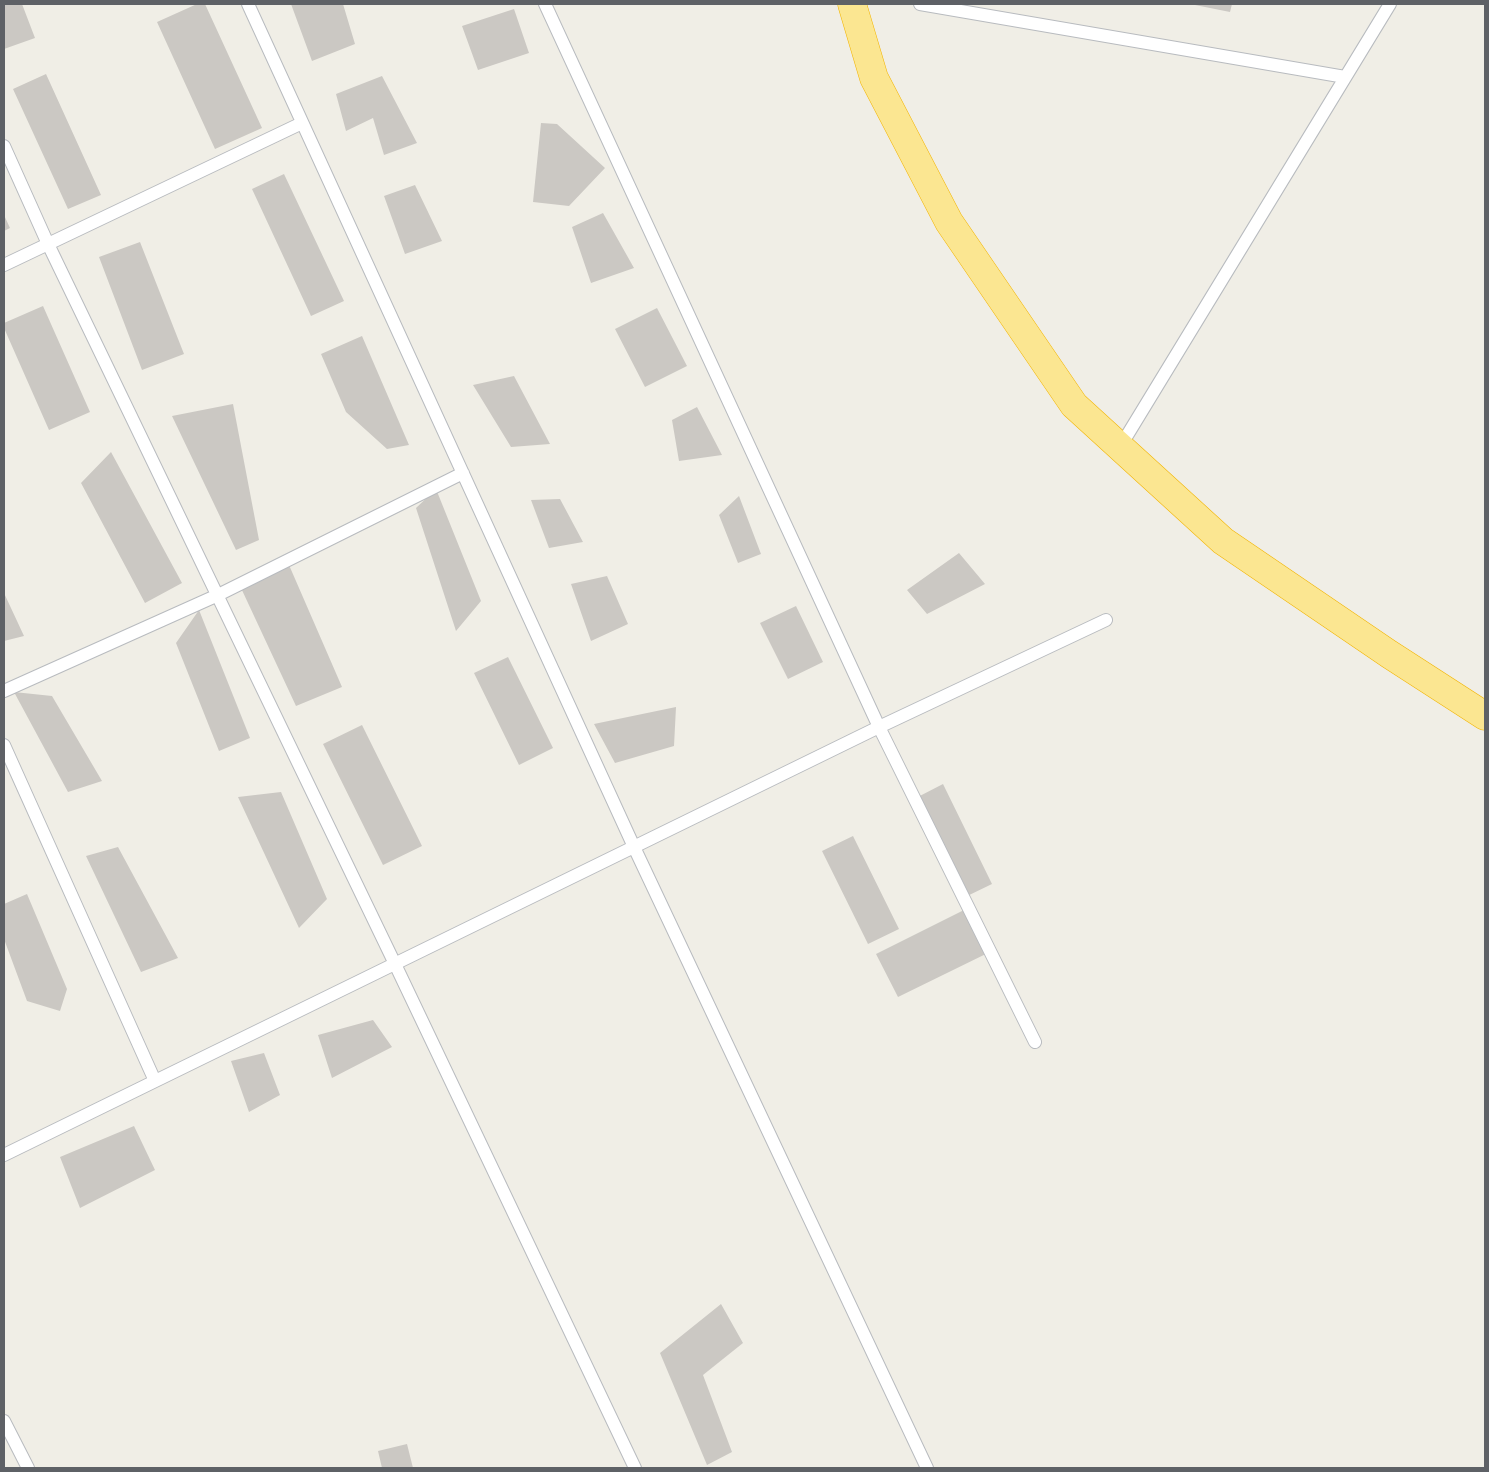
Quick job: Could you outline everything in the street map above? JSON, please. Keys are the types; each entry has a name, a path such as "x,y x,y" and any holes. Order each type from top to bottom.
{"highway":[{"path":"852,4 874,78 949,222 1074,405 1223,541 1389,654 1485,716"}],"lane":[{"path":"248,4 634,847 927,1468"},
{"path":"545,4 879,727 1035,1042"},
{"path":"920,4 1345,77"},
{"path":"1120,447 1390,4"},
{"path":"4,265 302,123"},
{"path":"4,146 48,244 395,964 635,1468"},
{"path":"4,691 218,595 463,473"},
{"path":"4,1155 879,727 1106,620"},
{"path":"4,745 155,1081"},
{"path":"4,1421 28,1468"}],"building":[{"path":"4,4 22,4 35,38 4,49"},
{"path":"197,4 205,4 262,128 215,149 157,22"},
{"path":"291,4 343,4 355,44 312,61"},
{"path":"1190,4 1232,4 1230,12"},
{"path":"514,9 529,53 478,70 462,26"},
{"path":"46,74 101,195 68,209 13,89"},
{"path":"382,76 417,143 384,155 373,118 346,131 336,94"},
{"path":"541,123 557,124 605,168 569,206 533,202"},
{"path":"284,174 344,301 311,316 252,189"},
{"path":"415,185 442,241 405,254 384,196"},
{"path":"603,213 634,268 591,283 572,227"},
{"path":"4,215 10,228 4,231"},
{"path":"140,242 184,354 142,370 99,257"},
{"path":"43,306 90,412 49,430 4,328 4,323"},
{"path":"657,308 687,366 645,387 615,329"},
{"path":"362,336 409,445 387,449 346,412 321,354"},
{"path":"514,376 550,444 511,447 473,385"},
{"path":"233,404 259,540 236,550 172,416"},
{"path":"697,407 722,455 679,461 672,420"},
{"path":"111,452 182,583 145,603 81,483"},
{"path":"436,489 481,601 456,631 416,508"},
{"path":"739,496 761,554 738,563 719,515"},
{"path":"560,499 583,542 549,548 531,500"},
{"path":"959,553 985,584 927,614 907,590"},
{"path":"289,565 342,687 296,706 241,588"},
{"path":"607,576 628,624 591,641 571,584"},
{"path":"4,593 24,636 4,641"},
{"path":"796,606 823,662 788,679 760,623"},
{"path":"199,610 250,738 219,751 176,643"},
{"path":"508,657 553,748 519,765 474,673"},
{"path":"14,692 52,696 102,781 68,792"},
{"path":"676,707 674,746 615,763 594,724"},
{"path":"362,725 422,846 383,865 323,744"},
{"path":"943,784 992,884 961,899 912,800"},
{"path":"281,792 327,899 299,928 238,797"},
{"path":"853,836 899,929 868,944 822,851"},
{"path":"118,847 178,958 141,972 86,856"},
{"path":"27,894 67,989 60,1011 27,1001 4,939 4,904"},
{"path":"974,905 996,949 898,997 876,954"},
{"path":"373,1020 392,1047 332,1078 318,1035"},
{"path":"264,1053 280,1095 249,1112 231,1061"},
{"path":"134,1126 155,1170 80,1208 60,1157"},
{"path":"721,1304 743,1343 703,1375 732,1452 707,1465 660,1353"},
{"path":"407,1444 413,1468 382,1468 378,1451"}]}
